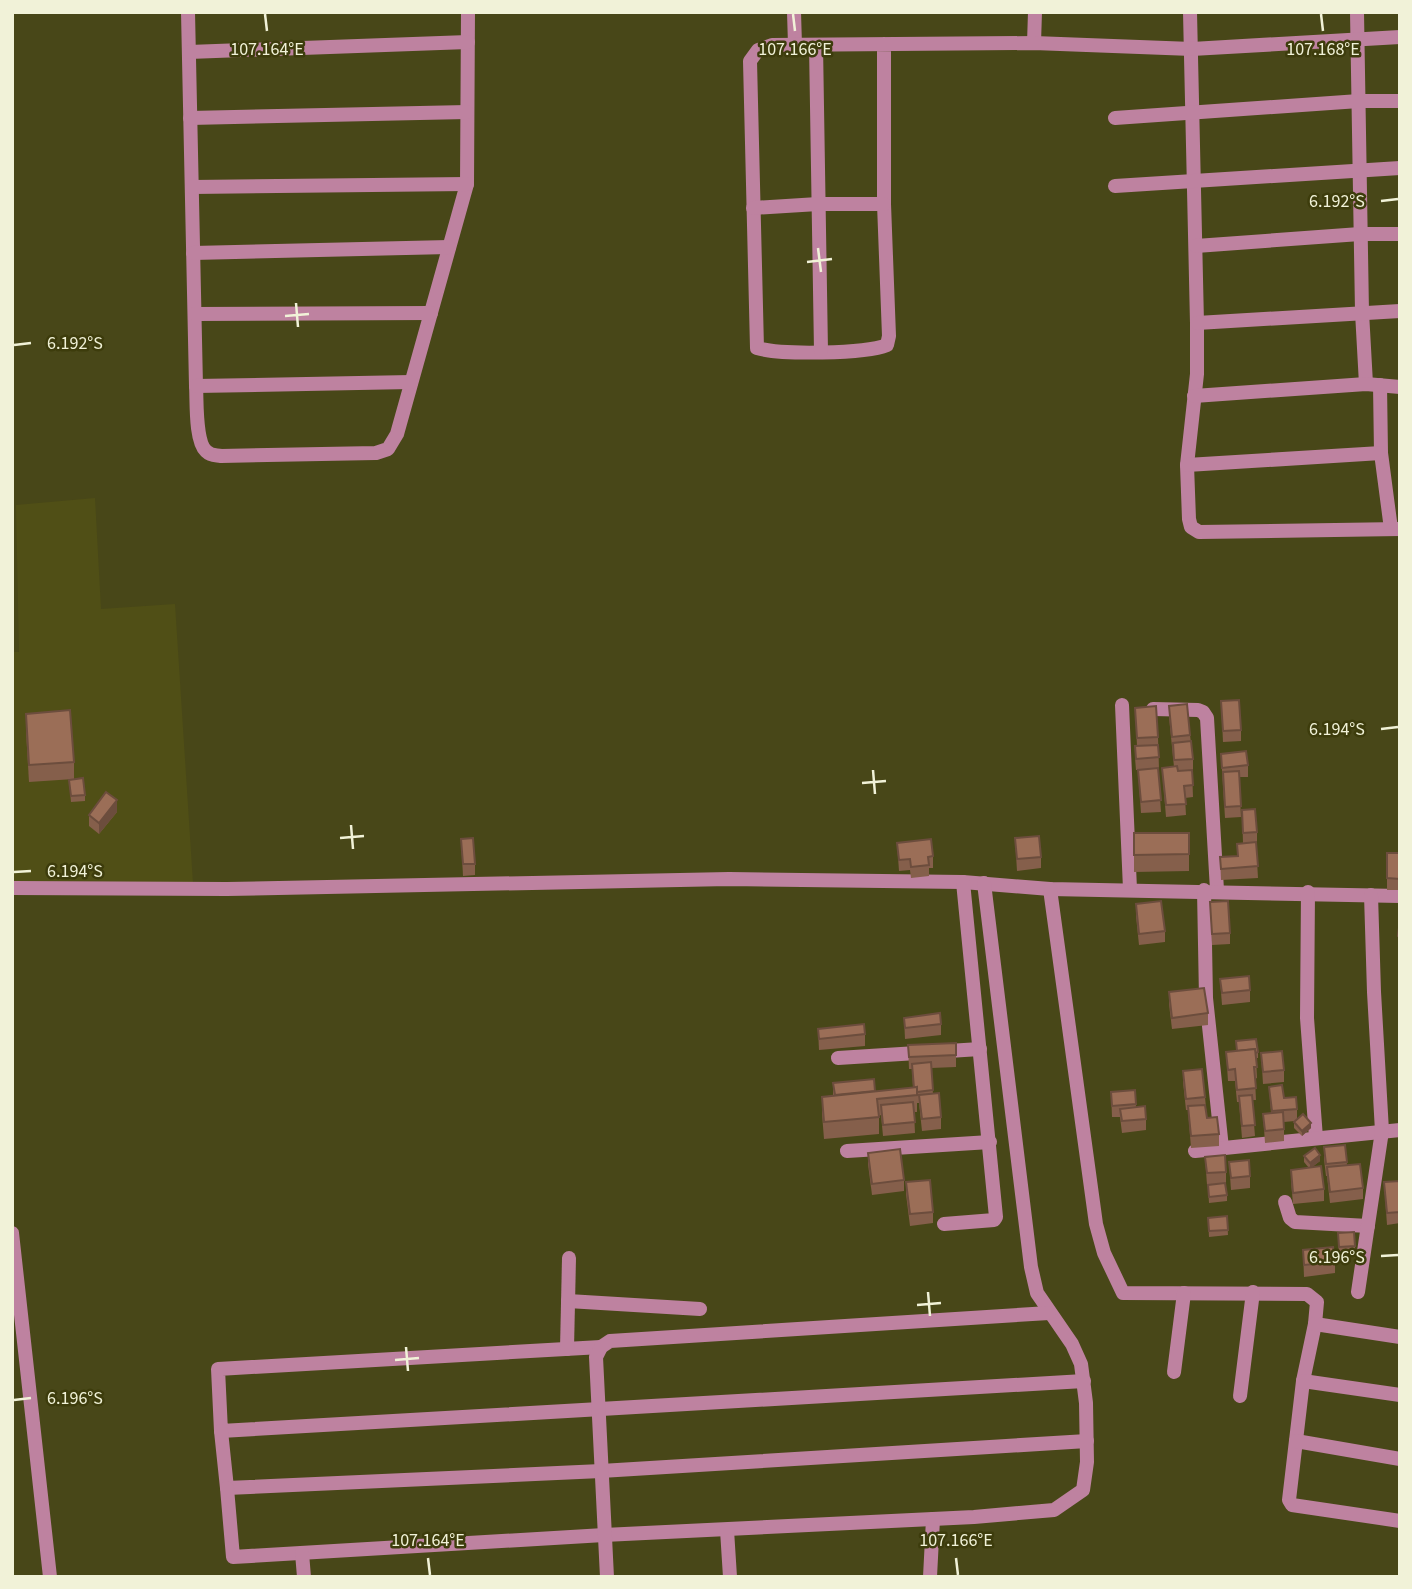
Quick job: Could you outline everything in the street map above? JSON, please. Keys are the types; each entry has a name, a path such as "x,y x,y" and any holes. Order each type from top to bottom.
{"street":[{"path":"188,12 196,386 203,449 210,455 221,456 376,453 388,449 397,434 467,184 468,12"},
{"path":"794,12 795,45"},
{"path":"1034,43 1035,12"},
{"path":"1190,12 1197,374 1187,465 1189,519 1191,527 1199,532 1395,529 1381,453 1362,312 1357,12"},
{"path":"884,44 887,345 878,349 821,351 768,351 757,348 750,61 758,50 772,45 817,45 884,44 1034,43 1192,49 1358,37 1400,37"},
{"path":"189,52 467,42"},
{"path":"817,45 821,351"},
{"path":"1115,118 1359,101 1400,101"},
{"path":"190,118 467,112"},
{"path":"1115,187 1400,168"},
{"path":"192,187 467,184"},
{"path":"753,208 884,204"},
{"path":"1196,246 1360,234 1400,234"},
{"path":"193,253 449,247"},
{"path":"1197,323 1400,311"},
{"path":"195,314 430,313"},
{"path":"196,386 411,382"},
{"path":"1194,396 1373,384 1400,387"},
{"path":"1187,465 1381,453"},
{"path":"1122,705 1130,889"},
{"path":"1153,709 1198,710 1207,718 1211,890 1206,998 1222,1148"},
{"path":"12,888 226,889 729,879 963,882 1050,889 1211,890 1400,896"},
{"path":"944,1224 994,1220 996,1217 963,882"},
{"path":"601,1347 218,1369 233,1557 1054,1510 1083,1490 1087,1462 1084,1381 1081,1364 1072,1345 1037,1293 1031,1267 984,883"},
{"path":"1050,889 1096,1224 1104,1252 1123,1293 1307,1294 1317,1302 1288,1494 1292,1505 1400,1521"},
{"path":"1308,892 1307,1018 1315,1138"},
{"path":"1358,1292 1382,1131 1371,895"},
{"path":"838,1058 980,1049"},
{"path":"1195,1151 1400,1130"},
{"path":"848,1151 990,1142"},
{"path":"1285,1202 1290,1218 1295,1222 1368,1226"},
{"path":"12,1233 50,1577"},
{"path":"566,1349 569,1258"},
{"path":"1174,1371 1184,1293"},
{"path":"1240,1396 1253,1293"},
{"path":"568,1301 700,1309"},
{"path":"607,1577 596,1357 601,1347 610,1341 1049,1313"},
{"path":"1315,1325 1400,1336"},
{"path":"221,1431 1084,1381"},
{"path":"1303,1381 1400,1395"},
{"path":"227,1488 601,1471 1087,1441"},
{"path":"1296,1441 1400,1459"},
{"path":"930,1577 933,1519"},
{"path":"727,1530 730,1577"},
{"path":"302,1553 304,1577"}],"shaded area":[{"path":"95,498 101,609 175,604 193,883 12,883 12,652 19,652 16,505"}],"building":[{"path":"1239,700 1241,730 1223,731 1221,701"},
{"path":"1187,704 1190,735 1172,737 1169,706"},
{"path":"1156,706 1158,737 1137,738 1135,708"},
{"path":"70,710 74,762 29,765 26,714"},
{"path":"1191,741 1193,759 1174,760 1173,743"},
{"path":"1158,745 1159,757 1136,759 1135,746"},
{"path":"1246,751 1248,765 1222,768 1221,754"},
{"path":"1177,766 1178,771 1192,770 1193,785 1184,786 1186,804 1166,805 1162,768"},
{"path":"1158,768 1161,800 1141,802 1138,770"},
{"path":"1239,771 1241,806 1225,807 1223,772"},
{"path":"83,778 85,795 71,796 69,780"},
{"path":"106,792 117,800 99,823 89,815"},
{"path":"1255,809 1257,832 1243,833 1242,810"},
{"path":"1134,833 1189,833 1189,854 1134,855"},
{"path":"1039,836 1041,857 1017,859 1015,838"},
{"path":"473,838 475,864 463,864 461,839"},
{"path":"931,839 933,856 928,857 929,865 911,867 910,859 899,860 897,843"},
{"path":"1256,842 1258,866 1221,869 1220,857 1238,856 1237,844"},
{"path":"1387,853 1400,853 1400,879 1387,878"},
{"path":"1161,901 1165,931 1139,934 1136,904"},
{"path":"1228,901 1230,933 1212,934 1210,902"},
{"path":"1249,976 1250,990 1222,993 1220,979"},
{"path":"1204,988 1208,1013 1172,1018 1169,992"},
{"path":"940,1013 941,1024 905,1028 904,1018"},
{"path":"864,1024 865,1034 819,1039 818,1029"},
{"path":"1256,1039 1258,1052 1255,1053 1255,1049 1237,1051 1236,1041"},
{"path":"956,1043 956,1055 909,1057 908,1045"},
{"path":"1255,1049 1256,1088 1237,1090 1235,1069 1228,1070 1226,1052"},
{"path":"1282,1051 1284,1070 1263,1072 1261,1053"},
{"path":"931,1062 933,1090 917,1092 917,1087 914,1088 912,1064"},
{"path":"1202,1069 1205,1097 1186,1099 1183,1071"},
{"path":"874,1079 875,1091 835,1095 833,1083"},
{"path":"1282,1085 1284,1098 1296,1097 1297,1109 1272,1111 1269,1087"},
{"path":"917,1087 917,1095 877,1099 879,1117 824,1122 822,1097"},
{"path":"1135,1090 1136,1104 1112,1106 1111,1092"},
{"path":"939,1093 941,1117 922,1119 919,1095"},
{"path":"1252,1095 1255,1125 1242,1126 1239,1096"},
{"path":"913,1102 915,1122 883,1125 881,1105"},
{"path":"1205,1105 1207,1118 1217,1117 1219,1134 1191,1136 1188,1106"},
{"path":"1145,1106 1146,1119 1122,1121 1120,1109"},
{"path":"1283,1112 1284,1129 1265,1131 1263,1114"},
{"path":"1303,1114 1311,1123 1302,1131 1294,1122"},
{"path":"1345,1145 1347,1162 1326,1164 1324,1147"},
{"path":"1315,1148 1320,1155 1310,1163 1304,1156"},
{"path":"900,1149 904,1180 872,1184 868,1153"},
{"path":"1225,1155 1226,1172 1207,1173 1205,1157"},
{"path":"1249,1160 1250,1176 1231,1178 1229,1162"},
{"path":"1360,1164 1363,1188 1330,1192 1327,1167"},
{"path":"1321,1166 1324,1189 1293,1193 1291,1170"},
{"path":"930,1180 933,1212 910,1214 906,1182"},
{"path":"1400,1181 1400,1212 1387,1213 1384,1182"},
{"path":"1225,1183 1227,1195 1209,1197 1208,1185"},
{"path":"1227,1216 1228,1230 1209,1231 1208,1218"},
{"path":"1354,1232 1355,1246 1339,1247 1338,1233"},
{"path":"1333,1247 1335,1262 1304,1265 1303,1250"}]}
